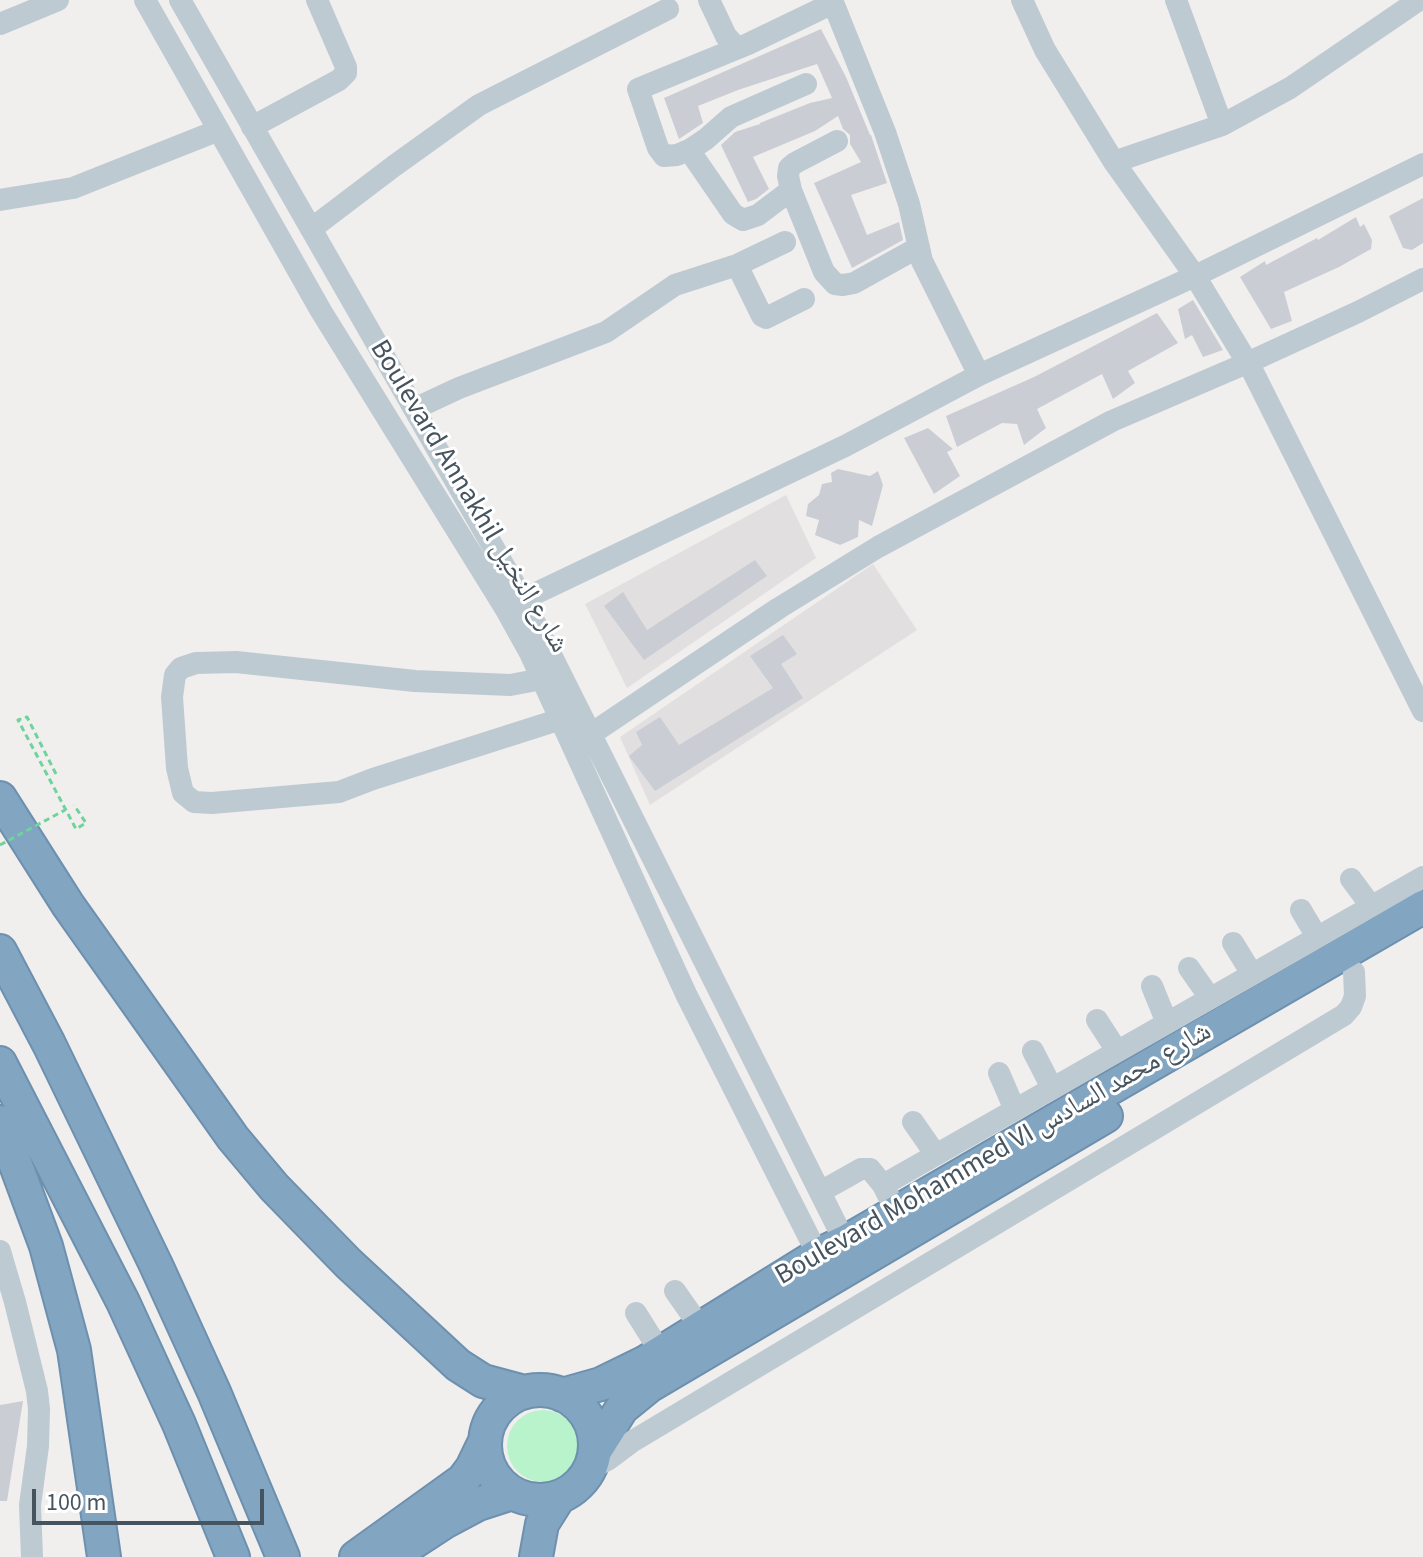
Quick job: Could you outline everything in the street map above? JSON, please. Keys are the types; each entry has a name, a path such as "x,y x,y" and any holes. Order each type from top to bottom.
{"highway":[{"path":"0,798 68,905 233,1138 265,1177 348,1263 458,1365 483,1381 524,1392 547,1390 562,1395 574,1402 587,1417 594,1437 592,1460 575,1488 559,1497 535,1500 512,1493 498,1481 485,1453 485,1441"},
{"name":"Boulevard Mohammed VI شارع محمد السادس","path":"562,1395 601,1384 644,1363 831,1248 890,1198 1423,907"},
{"name":"Boulevard Mohammed VI شارع محمد السادس","path":"592,1460 615,1416 649,1386 1423,932"},
{"path":"0,951 49,1044 156,1265 214,1392 283,1557"},
{"path":"0,1063 123,1302 179,1424 233,1557"},
{"path":"0,1122 46,1246 74,1350 104,1557"},
{"path":"356,1557 463,1480 472,1468 497,1410 524,1392"},
{"path":"391,1557 478,1504 512,1493"},
{"path":"536,1557 542,1524 559,1497"}],"street":[{"path":"0,24 58,0"},
{"name":"Boulevard Annakhil شارع النخيل","path":"145,0 321,311 514,604 591,734 820,1192 831,1248"},
{"name":"Boulevard Annakhil شارع النخيل","path":"180,0 414,409 514,604 530,653 686,994 831,1248"},
{"path":"252,127 339,80 346,73 317,0"},
{"path":"709,0 726,36 737,48"},
{"path":"1022,0 1045,50 1114,162 1195,276 1247,363 1423,711"},
{"path":"1176,0 1222,125"},
{"path":"1114,162 1222,125 1290,88 1419,0"},
{"path":"806,84 731,117 689,150 664,156 658,148 638,89 737,48 833,1 885,132 909,204 922,261 979,375"},
{"path":"311,229 479,105 668,9"},
{"path":"0,200 73,188 219,130"},
{"path":"837,141 795,163 789,168 788,176 824,272 835,284 854,283 919,247"},
{"path":"689,150 733,214 743,220 758,215 791,190"},
{"path":"514,604 845,446 979,375 1195,276 1423,164"},
{"path":"414,409 459,388 606,332 675,285 737,265 785,242"},
{"path":"737,265 762,316 766,318 804,299"},
{"path":"591,734 779,608 878,547 1112,421 1247,363 1423,279"},
{"path":"542,679 510,685 415,681 236,662 196,663 181,668 175,675 172,697 177,768 183,793 194,802 212,803 339,792 561,719"},
{"path":"820,1192 861,1169 870,1169 890,1198 936,1155 1423,877"},
{"path":"1351,879 1371,906"},
{"path":"1301,910 1317,937"},
{"path":"1233,943 1252,974"},
{"path":"1189,968 1210,998"},
{"path":"592,1460 609,1459 633,1441 825,1325 1344,1015 1355,996 1354,972"},
{"path":"1152,986 1167,1023"},
{"path":"1097,1020 1117,1051"},
{"path":"1033,1051 1052,1088"},
{"path":"999,1073 1015,1110"},
{"path":"913,1122 936,1155"},
{"path":"0,1251 39,1409 39,1437 30,1505 32,1557"},
{"path":"675,1291 701,1328"},
{"path":"807,1293 825,1325"},
{"path":"636,1313 661,1353"}],"path":[{"path":"56,774 27,717 18,720 76,829 86,823 74,805"},
{"path":"0,845 65,810"}],"shaded area":[{"path":"786,495 816,558 627,688 585,604"},
{"path":"873,564 917,630 650,805 620,737"}],"green space":[{"path":"543,1410 569,1420 579,1446 569,1472 543,1482 517,1472 507,1446 517,1420"}],"building":[{"path":"821,29 871,135 887,183 851,195 867,235 899,222 903,240 852,268 814,183 861,162 838,116 815,131 753,157 769,189 748,202 721,145 735,132 810,103 832,98 817,64 698,106 703,123 679,139 664,98"},
{"path":"1423,198 1423,243 1412,250 1403,248 1389,216"},
{"path":"1356,217 1360,227 1364,224 1372,240 1371,249 1284,292 1292,321 1271,329 1240,277 1265,261 1266,265 1318,240"},
{"path":"1193,300 1223,350 1203,357 1192,335 1185,339 1178,309"},
{"path":"1157,313 1178,343 1128,371 1135,383 1113,399 1102,374 1037,409 1046,428 1024,445 1017,424 1002,423 957,447 946,416 1034,377"},
{"path":"928,428 953,449 947,452 960,476 934,494 904,438"},
{"path":"838,469 870,476 878,471 883,485 872,526 859,520 858,537 840,545 815,535 819,520 806,516 808,504 819,495 822,484 832,482 831,473"},
{"path":"755,560 767,576 644,660 604,606 623,592 647,630"},
{"path":"783,635 797,654 781,664 803,698 655,791 629,756 642,745 636,732 660,717 679,745 773,688 750,656"},
{"path":"23,1401 7,1501 0,1501 0,1405"}]}
